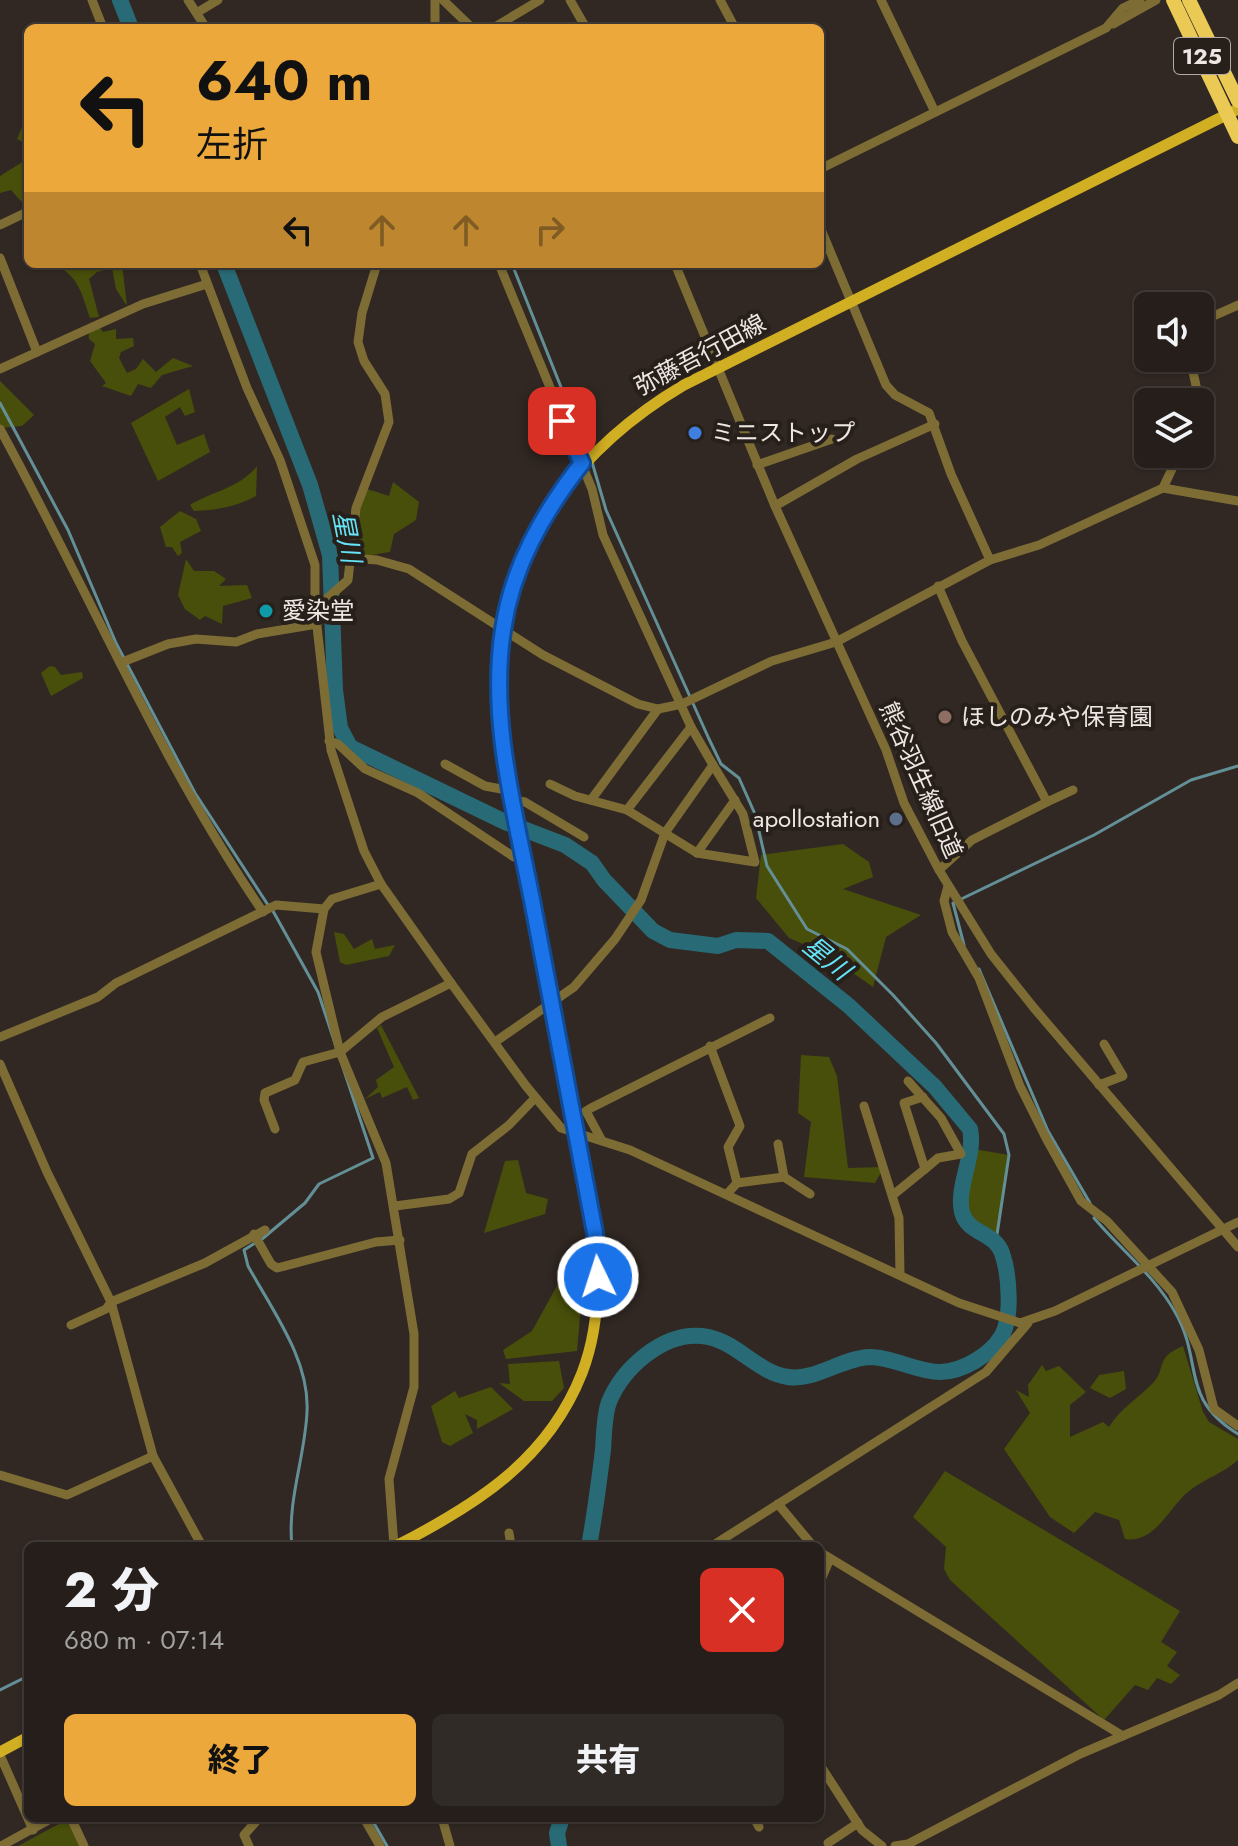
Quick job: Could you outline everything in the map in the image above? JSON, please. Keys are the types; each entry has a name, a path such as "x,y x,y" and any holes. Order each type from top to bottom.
{"highway":[{"name":"125","path":"1173,0 1233,112 1238,137"},
{"name":"125","path":"1189,0 1238,101"}],"main road":[{"name":"弥藤吾行田線","path":"402,1542 477,1502 514,1472 553,1428 582,1373 591,1343 598,1277 595,1233 513,799 499,687 503,628 518,572 545,515 582,463 631,418 719,367 1233,112"},
{"path":"0,1753 24,1739"}],"street":[{"path":"92,0 101,24"},
{"path":"188,0 204,24"},
{"path":"198,12 218,0"},
{"path":"435,0 435,24"},
{"path":"443,0 468,24"},
{"path":"500,24 540,0"},
{"path":"570,0 584,24"},
{"path":"720,0 733,24"},
{"path":"881,0 935,112"},
{"path":"1106,28 1123,8 1140,0"},
{"path":"824,167 1106,28 1156,0"},
{"path":"0,225 24,213"},
{"path":"824,236 886,385 895,395 929,413 935,424 951,474 990,560"},
{"path":"0,258 37,352"},
{"path":"201,268 294,498 315,565 315,609 329,741 350,812 381,884 535,1098 561,1128 601,1139 999,1319 1024,1323"},
{"path":"315,609 348,580 356,508 389,422 385,394 364,361 358,342 362,313 376,268"},
{"path":"501,268 582,463 603,535 691,727 743,814 755,862 697,853 627,810 550,784"},
{"name":"熊谷羽生線旧道","path":"677,268 757,465 886,750 904,803 948,886 991,954 1238,1247"},
{"path":"0,369 143,304 207,284"},
{"path":"1214,316 1238,305"},
{"path":"775,506 857,459 935,424"},
{"path":"0,429 219,848 263,912"},
{"path":"757,465 832,439"},
{"path":"1163,488 1172,468"},
{"path":"349,558 377,560 409,569 587,678 638,704 658,709 682,704 772,661 836,642 990,560 1039,545 1163,488 1238,501"},
{"path":"938,586 962,641 1047,802"},
{"path":"120,663 168,644 196,639 236,642 257,634 317,624"},
{"path":"591,800 658,709"},
{"path":"627,810 691,727"},
{"path":"329,741 338,744 365,769 418,793 514,857 523,854"},
{"path":"445,764 485,786 525,802 584,837"},
{"path":"495,1042 574,987 626,922 641,900 665,833 713,765"},
{"path":"939,870 972,840 1073,790"},
{"path":"697,853 735,800"},
{"path":"381,884 332,899 324,909 316,952 317,967 340,1052 386,1163 414,1334 414,1387 389,1479 395,1542"},
{"path":"948,886 944,901 952,932 979,978 1020,1086 1046,1138 1081,1201 1107,1221 1172,1292 1199,1350 1214,1409 1238,1426"},
{"path":"0,1037 98,997 116,983 276,905 324,909"},
{"path":"275,1129 264,1100 265,1093 295,1080 303,1062 340,1052 382,1017 451,983"},
{"path":"601,1139 586,1111 770,1018"},
{"path":"1099,1085 1123,1076 1104,1044"},
{"path":"710,1046 740,1126 728,1147 737,1183"},
{"path":"0,1064 47,1172 111,1302 153,1456 200,1542"},
{"path":"893,1195 938,1158 961,1154 958,1143 908,1081"},
{"path":"923,1097 904,1103 925,1169"},
{"path":"395,1206 449,1199 459,1193 472,1154 509,1125 535,1098"},
{"path":"864,1106 899,1218 900,1275"},
{"path":"778,1144 784,1177"},
{"path":"727,1194 737,1183 784,1177 810,1194"},
{"path":"718,1542 994,1366 1024,1323 1238,1222"},
{"path":"71,1325 106,1309 111,1302 205,1263 260,1232 271,1264 277,1268 376,1242 400,1240"},
{"path":"0,1475 67,1495 153,1456"},
{"path":"778,1504 810,1542"},
{"path":"509,1533 510,1542"},
{"path":"824,1556 1123,1736"},
{"path":"824,1573 829,1561"},
{"path":"895,1846 908,1844 1080,1754 1219,1695 1238,1683"},
{"path":"0,1753 24,1809"},
{"path":"824,1773 872,1841 882,1846"},
{"path":"30,1822 33,1830"},
{"path":"1,1846 46,1822"},
{"path":"73,1822 84,1846"},
{"path":"249,1846 244,1835 255,1822"},
{"path":"366,1822 380,1846"},
{"path":"443,1822 450,1846"},
{"path":"828,1843 858,1823"}],"green space":[{"path":"22,127 24,127 24,142 17,139"},
{"path":"24,161 24,205 11,190 0,193 0,176"},
{"path":"60,268 112,268 97,272 89,279 99,317 90,318 81,292"},
{"path":"112,268 122,268 127,306 116,289"},
{"path":"88,324 97,324 103,332 116,329 116,339 133,338 134,346 121,352 119,358 127,373 136,369 143,359 156,372 173,358 193,366 162,375 151,388 138,384 131,396 102,386 106,383 90,361 95,344 89,339"},
{"path":"0,381 34,415 22,426 0,428"},
{"path":"189,389 195,412 185,416 180,407 165,417 177,445 204,434 210,452 158,481 131,423"},
{"path":"257,466 256,496 218,509 194,511 190,505 243,479"},
{"path":"393,482 419,502 416,520 394,534 390,552 353,558 352,538 364,488 389,496"},
{"path":"180,511 196,519 201,531 180,542 182,553 178,556 172,547 166,547 160,527"},
{"path":"186,559 194,571 214,571 226,579 219,586 247,585 252,598 223,606 222,624 205,616 200,620 185,609 178,595"},
{"path":"50,666 61,675 82,672 83,678 51,696 41,673"},
{"path":"843,844 869,862 873,877 843,889 921,915 886,937 873,987 826,954 789,938 756,898 761,855"},
{"path":"334,932 344,934 354,949 372,939 375,949 395,945 389,956 346,965 340,962"},
{"path":"381,1025 419,1098 413,1100 407,1087 382,1098 380,1092 365,1099 378,1087 376,1080 394,1067 377,1028"},
{"path":"801,1055 829,1057 837,1076 848,1168 884,1167 875,1183 804,1177 811,1122 798,1113"},
{"path":"968,1148 1009,1155 996,1241 966,1224 961,1210"},
{"path":"518,1160 526,1193 548,1199 545,1214 484,1233 505,1161"},
{"path":"584,1271 577,1351 506,1359 503,1350 532,1331 558,1284"},
{"path":"1183,1346 1203,1412 1209,1422 1238,1439 1238,1460 1189,1491 1161,1523 1136,1539 1125,1539 1119,1520 1095,1512 1074,1533 1050,1517 1004,1449 1030,1413 1016,1390 1029,1397 1028,1385 1042,1365 1046,1371 1059,1366 1086,1392 1070,1405 1070,1437 1103,1422 1109,1427 1153,1383 1164,1359"},
{"path":"559,1361 564,1388 552,1401 524,1401 499,1383 510,1384 508,1364"},
{"path":"1124,1371 1126,1389 1110,1398 1090,1388 1099,1375"},
{"path":"491,1387 513,1409 477,1429 477,1420 465,1414 473,1433 450,1446 442,1442 431,1406 455,1391 459,1398"},
{"path":"945,1471 1180,1611 1161,1642 1177,1652 1167,1666 1180,1675 1171,1684 1157,1678 1148,1690 1135,1685 1104,1720 950,1580 944,1569 946,1547 913,1517"},
{"path":"62,1822 69,1822 81,1846 18,1846"}],"waterway":[{"name":"星川","path":"120,0 129,24"},
{"name":"星川","path":"226,268 310,485 330,555 335,690 340,728 350,747 505,822 565,845 592,863 604,880 653,931 670,940 718,946 736,940 768,941 849,1006 935,1087 970,1129 962,1212 969,1225 998,1246 1008,1283 1007,1319 996,1344 975,1361 948,1371 923,1370 870,1357 798,1377 788,1377 766,1369 714,1338 687,1336 659,1346 634,1365 609,1402 590,1542"},
{"path":"514,268 588,455"},
{"path":"0,403 68,530 116,643 195,793 268,905"},
{"path":"592,462 606,510 709,739 721,764 739,778 755,814 767,866 807,929 847,949 893,995 936,1043 1004,1134 1009,1155 996,1241"},
{"path":"964,945 953,903 1094,835 1191,780 1238,766"},
{"path":"262,1239 305,1203 319,1184 373,1158 318,992 273,911"},
{"path":"979,969 1048,1131 1090,1203"},
{"path":"1097,1215 1094,1218 1167,1299 1184,1330 1195,1378 1207,1407 1238,1434"},
{"path":"255,1243 244,1250 248,1266 288,1336 306,1393 306,1429 294,1496 292,1542"},
{"path":"0,1690 24,1678"},
{"path":"373,1822 387,1846"},
{"name":"星川","path":"559,1846 557,1833 561,1822"}],"place":[{"name":"ミニストップ","path":"695,433"},
{"name":"愛染堂","path":"266,611"},
{"name":"ほしのみや保育園","path":"945,717"},
{"name":"apollostation","path":"896,819"}],"route":[{"path":"562,421 582,463 545,515 518,572 503,628 499,687 514,807 595,1233 598,1277"}]}
